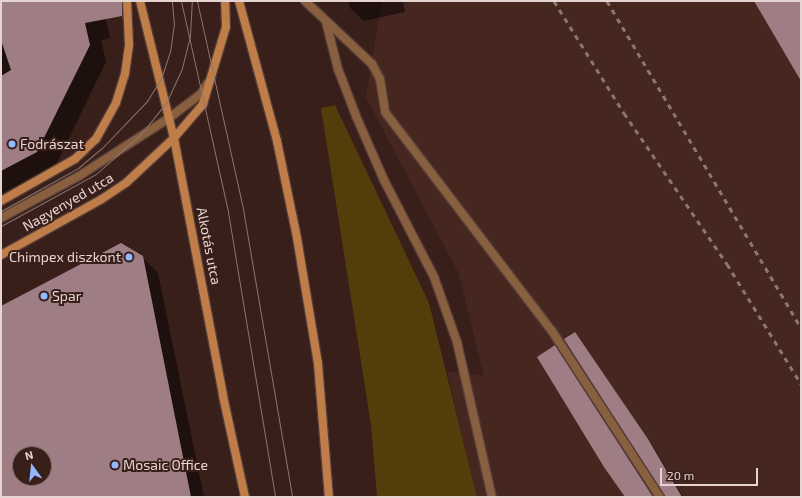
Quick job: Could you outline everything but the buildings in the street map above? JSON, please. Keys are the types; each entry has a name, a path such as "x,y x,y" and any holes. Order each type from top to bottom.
{"main road":[{"path":"1,201 75,158 96,139 116,103 124,74 129,44 127,1"},
{"name":"Alkotás utca","path":"140,1 174,138 223,396 245,497"},
{"name":"Nagyenyed utca","path":"1,255 102,199 128,182 174,138 203,104 213,76 226,27 225,1"},
{"path":"239,1 277,141 297,238 318,364 329,497"}],"lane":[{"path":"305,1 372,64 380,79 385,112 552,331 660,497"},
{"path":"325,21 338,70 356,116 384,180 434,277 457,342 492,497"},
{"path":"1,218 79,176 108,155 169,118 201,94 213,76"}],"shaded area":[{"path":"382,1 801,1 801,497 477,497 447,371 484,376 459,274 366,97"},
{"path":"335,105 429,303 477,497 377,497 371,425 321,108"}],"tram line":[{"path":"1,211 78,168 102,148 147,101 161,79 170,52 174,25 172,1"},
{"path":"181,1 228,212 275,497"},
{"path":"1,226 96,174 140,135 166,103 182,68 190,36 192,1"},
{"path":"197,1 243,209 292,497"}],"railway":[{"path":"554,1 624,113 727,264 801,384"},
{"path":"607,1 801,328"}],"place":[{"name":"Fodrászat","path":"12,144"},
{"name":"Chimpex diszkont","path":"129,257"},
{"name":"Spar","path":"44,296"},
{"name":"Mosaic Office","path":"115,465"}]}
